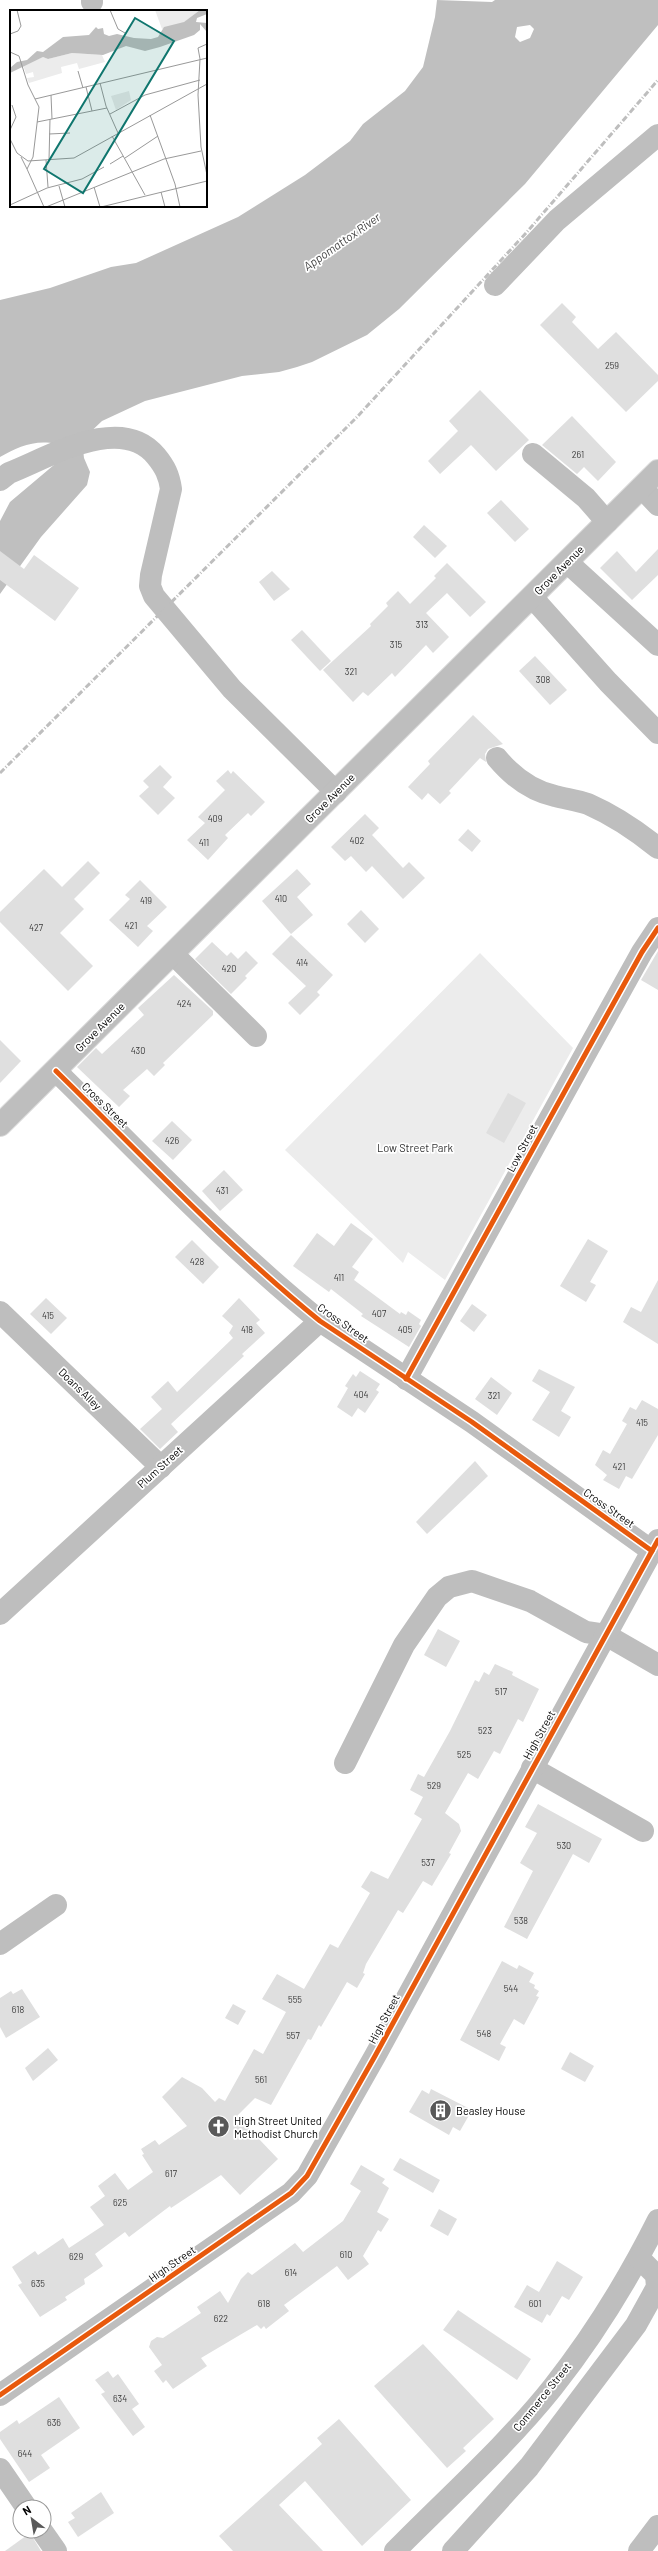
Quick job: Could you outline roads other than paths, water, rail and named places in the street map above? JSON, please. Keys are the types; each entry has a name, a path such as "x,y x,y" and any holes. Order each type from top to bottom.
{"street":[{"path":"496,285 557,220 658,135"},
{"path":"0,480 9,473 85,443 105,437 123,436 138,441 151,450 163,464 169,475 170,489 151,575 150,586 154,596 232,689 336,792"},
{"path":"532,454 586,498 607,522"},
{"name":"Grove Avenue","path":"0,1125 658,471"},
{"path":"642,488 658,505"},
{"path":"568,562 658,645"},
{"path":"532,597 608,682 658,733"},
{"path":"497,758 519,779 534,788 554,796 586,803 605,812 658,848"},
{"name":"Low Street","path":"406,1379 579,1064 642,952 658,928"},
{"path":"173,954 256,1036"},
{"name":"Cross Street","path":"56,1071 232,1243 320,1321 406,1379 653,1559"},
{"name":"Doans Alley","path":"0,1312 161,1467"},
{"name":"Plum Street","path":"0,1614 320,1321"},
{"name":"High Street","path":"0,2395 291,2193 306,2176 375,2056 606,1635 653,1559"},
{"path":"345,1763 404,1645 437,1597 449,1587 472,1581 530,1601 586,1632 606,1635 658,1665"},
{"path":"532,1768 643,1831"},
{"path":"0,1944 56,1905"},
{"name":"Commerce Street","path":"395,2551 512,2434 553,2387 590,2336 639,2258 658,2220"},
{"path":"453,2551 529,2467 636,2325 657,2287 656,2275 639,2258"},
{"path":"0,2469 21,2499"},
{"path":"639,2551 658,2526"},
{"path":"48,2539 56,2551"}],"water":[{"name":"Appomattox River","path":"437,0 492,2 495,0 658,0 658,25 525,184 399,309 367,335 312,362 297,367 279,372 242,376 145,401 102,421 82,440 84,458 90,472 87,485 41,537 0,594 0,521 10,502 61,459 56,444 49,443 34,443 27,445 0,457 0,300 50,288 111,267 136,263 238,217 305,175 350,141 363,124 405,91 423,67 435,17","holes":["530,25 534,29 530,38 520,42 515,37 517,27"]}],"railway":[{"path":"0,773 357,417 526,233 658,80"}],"place":[{"name":"Beasley House","path":"441,2111"},
{"name":"High Street United Methodist Church","path":"218,2127"}],"park label":[{"name":"Low Street Park","path":"415,1148"}]}
